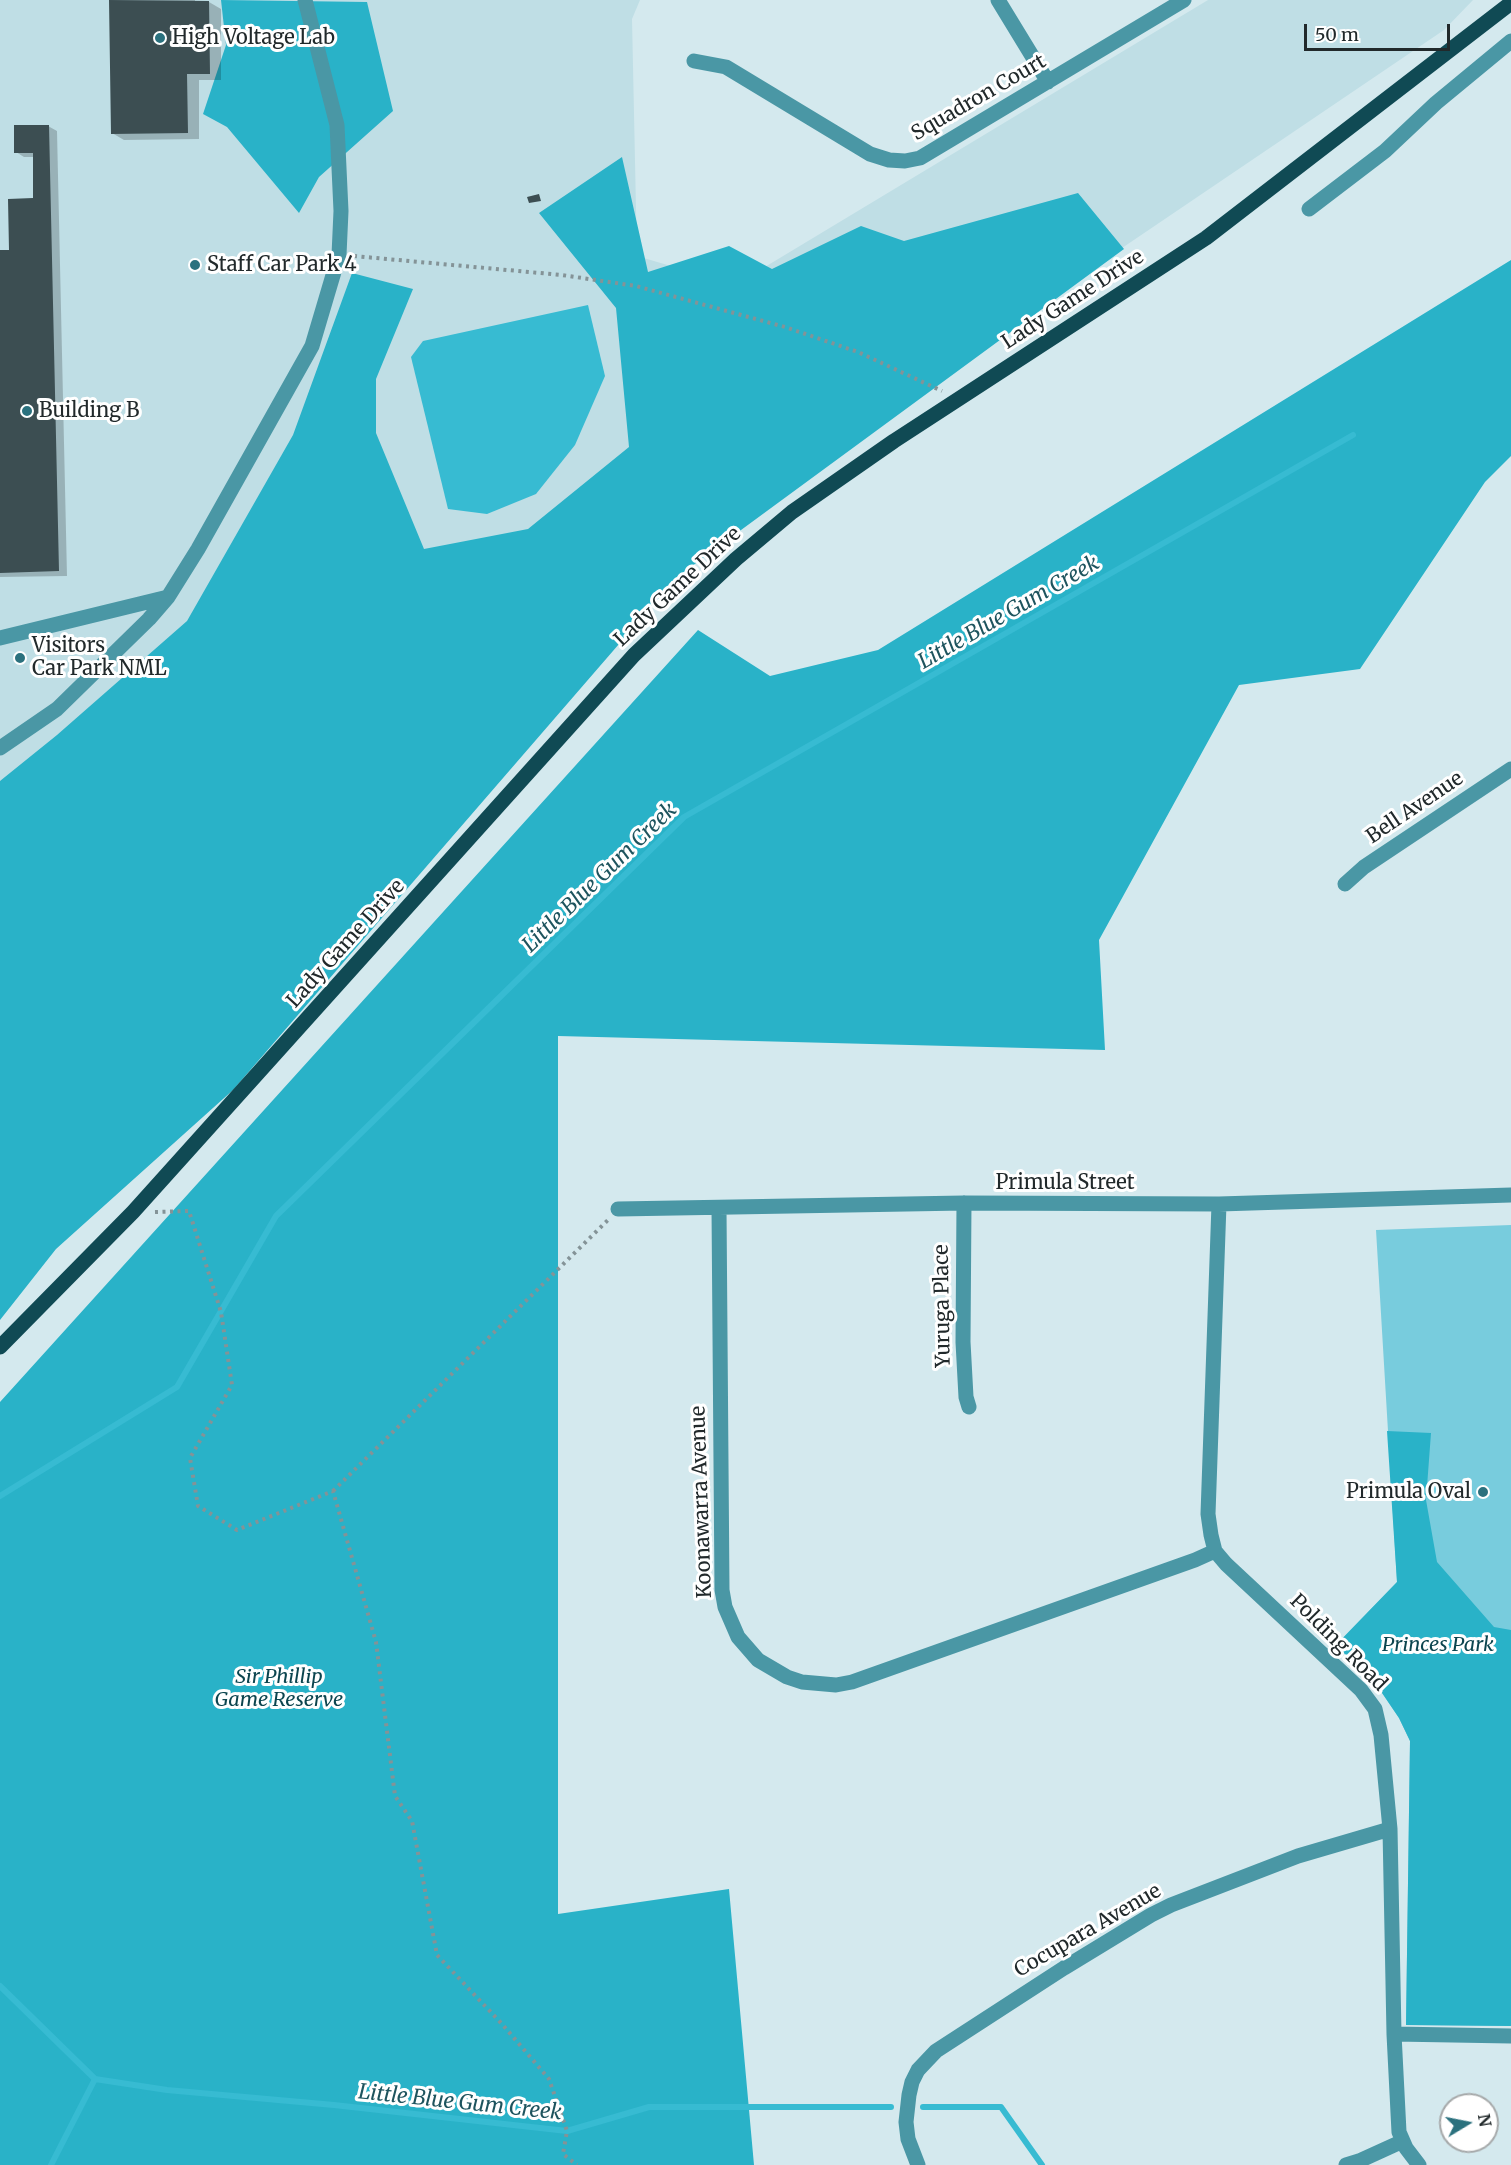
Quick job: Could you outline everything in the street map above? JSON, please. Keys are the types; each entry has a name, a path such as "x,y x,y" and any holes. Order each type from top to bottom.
{"main road":[{"path":"1493,16 1503,0"},
{"name":"Lady Game Drive","path":"0,1347 133,1212 634,655 736,559 792,512 894,441 1206,238 1511,3"}],"street":[{"path":"0,748 57,709 149,619 168,597 198,549 312,346 339,255 341,211 337,125 305,0"},
{"path":"998,0 1048,82"},
{"name":"Squadron Court","path":"694,61 726,67 870,154 889,160 905,161 920,158 1184,0"},
{"path":"1309,209 1385,151 1436,103 1511,41"},
{"path":"0,638 168,597"},
{"name":"Bell Avenue","path":"1345,884 1364,867 1511,769"},
{"name":"Primula Street","path":"618,1209 964,1203 1219,1204 1511,1195"},
{"name":"Yuruga Place","path":"964,1203 963,1342 966,1397 969,1407"},
{"path":"1215,1551 1208,1514 1219,1204"},
{"name":"Koonawarra Avenue","path":"719,1208 722,1590 730,1623 738,1637 758,1660 787,1677 802,1682 836,1685 852,1682 1215,1551"},
{"name":"Polding Road","path":"1215,1551 1226,1564 1361,1690 1375,1709 1381,1735 1390,1829 1394,2034 1399,2132 1402,2141 1419,2165"},
{"name":"Cocupara Avenue","path":"918,2165 908,2139 906,2122 909,2095 918,2070 936,2051 1005,2004 1151,1915 1191,1897 1298,1856 1390,1829"},
{"path":"1394,2034 1511,2036"},
{"path":"1346,2165 1359,2162 1402,2141"}],"path":[{"path":"339,255 562,275 636,286 785,327 858,352 931,385 958,400"},
{"path":"133,1212 189,1210 221,1312 232,1385 190,1458 198,1506 237,1530 333,1491 618,1209"},
{"path":"333,1491 376,1642 395,1796 412,1821 437,1955 502,2024 549,2079 567,2131 563,2154 578,2165"}],"shaded area":[{"path":"0,0 640,0 632,19 637,256 735,285 1208,0 1473,0 1444,30 1060,290 0,991"},
{"path":"588,305 605,376 575,445 536,494 487,514 448,509 411,357 423,341"}],"green space":[{"path":"221,0 367,2 393,111 319,177 299,213 227,127 203,114 226,45"},
{"path":"622,157 648,272 729,246 772,269 861,226 904,241 1078,193 1124,249 677,577 233,1090 56,1249 0,1320 0,781 57,735 187,621 293,435 352,273 413,289 376,379 376,433 424,549 528,529 629,447 616,308 539,213"},
{"name":"Sir Phillip Game Reserve","path":"1511,260 1511,456 1485,482 1360,669 1239,685 1099,940 1105,1050 558,1036 558,1914 729,1889 754,2165 0,2165 0,1402 698,630 770,676 878,650"},
{"name":"Princes Park","path":"1511,1225 1511,2026 1406,2025 1410,1741 1399,1718 1378,1687 1336,1645 1397,1582 1376,1230"},
{"path":"1387,1431 1431,1433 1426,1500 1437,1562 1494,1627 1511,1630 1511,2026 1406,2025 1410,1741 1399,1718 1378,1687 1336,1645 1397,1582"}],"building":[{"name":"High Voltage Lab","path":"109,0 209,1 210,74 187,74 188,133 111,134"},
{"name":"Building B","path":"14,125 49,125 59,571 0,573 0,250 9,250 8,199 33,198 33,153 14,153"},
{"path":"539,194 541,201 529,203 527,197"}],"waterway":[{"name":"Little Blue Gum Creek","path":"0,1496 177,1387 276,1216 684,817 1353,435"},
{"path":"0,1986 95,2079 51,2165"},
{"name":"Little Blue Gum Creek","path":"95,2079 167,2090 334,2105 567,2131 649,2107 891,2107"},
{"name":"Little Blue Gum Creek","path":"923,2107 1001,2107 1042,2165"}],"place":[{"name":"High Voltage Lab","path":"160,38"},
{"name":"Staff Car Park 4","path":"195,265"},
{"name":"Building B","path":"27,411"},
{"name":"Visitors Car Park NML","path":"20,658"},
{"name":"Primula Oval","path":"1483,1492"}]}
